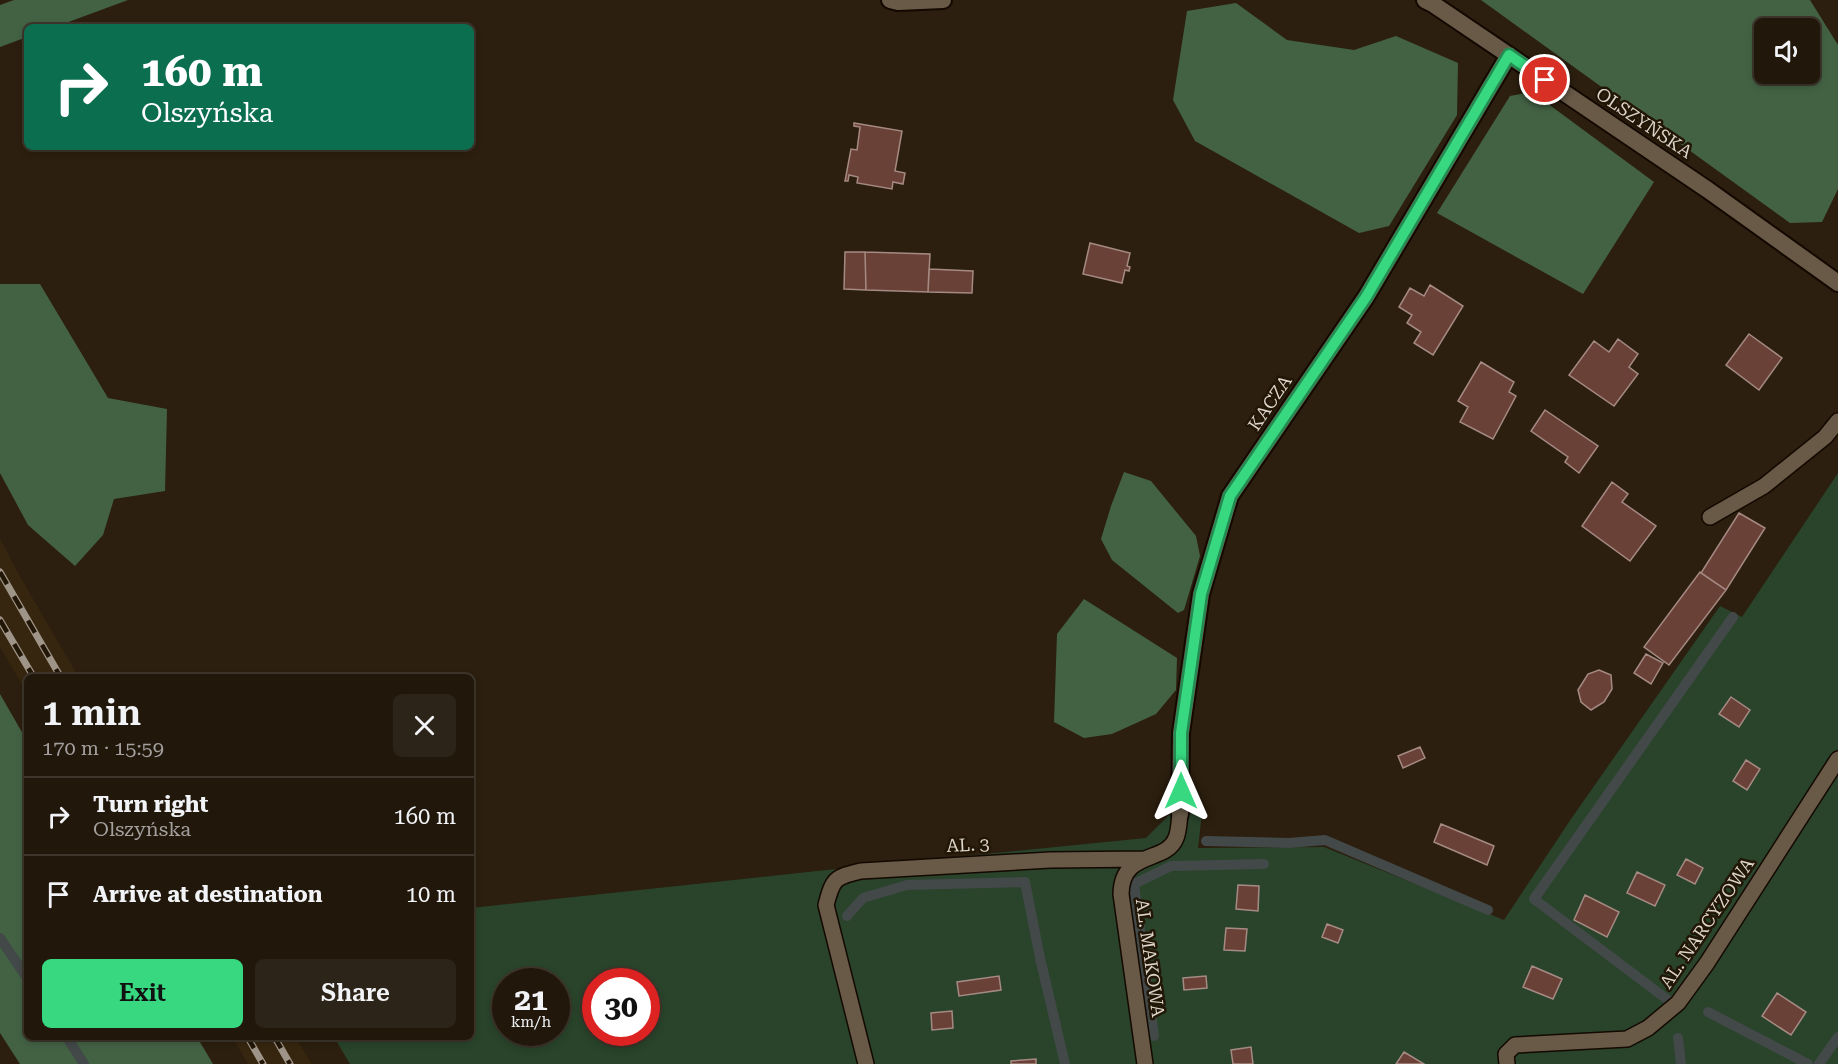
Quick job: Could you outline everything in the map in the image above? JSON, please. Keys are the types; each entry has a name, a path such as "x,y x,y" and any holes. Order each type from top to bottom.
{"street":[{"path":"890,0 898,2 943,0"},
{"name":"OLSZYŃSKA","path":"1425,0 1708,190 1838,282"},
{"name":"KACZA","path":"1180,814 1181,733 1201,594 1230,496 1366,297 1509,55"}],"lane":[{"path":"1710,517 1764,486 1825,437 1838,421"},
{"name":"AL. NARCYZOWA","path":"1507,1064 1506,1054 1515,1045 1628,1039 1648,1028 1678,1003 1707,963 1838,759"},
{"name":"AL. MAKOWA","path":"1145,1064 1121,894 1122,881 1132,865 1171,846 1176,838 1180,814"},
{"name":"AL. 3","path":"866,1064 826,905 832,884 840,876 861,871 1050,860 1145,859"}],"shaded area":[{"path":"0,539 77,674 24,674 24,688 0,647"},
{"path":"234,1040 297,1040 312,1064 248,1064"}],"green space":[{"path":"14,0 128,0 63,24 24,24 24,38 0,47 0,5"},
{"path":"1481,0 1810,0 1838,45 1838,189 1822,222 1790,223"},
{"path":"1236,3 1287,40 1354,50 1396,36 1458,63 1457,115 1389,226 1359,233 1195,141 1173,100 1187,11"},
{"path":"1532,92 1654,182 1583,294 1437,213 1510,96"},
{"path":"0,284 40,284 108,398 167,409 165,491 114,499 103,535 75,566 28,525 0,473"},
{"path":"1124,472 1151,481 1196,536 1200,556 1184,610 1178,613 1112,560 1101,539"},
{"path":"1838,473 1838,1064 350,1064 336,1040 474,1040 474,908 1146,838 1170,814 1202,813 1198,848 1324,847 1504,920 1571,819 1720,606 1742,617"},
{"path":"1084,599 1177,658 1176,690 1156,714 1112,734 1084,738 1054,722 1057,634"},
{"path":"0,694 24,736 24,1040 199,1040 213,1064 20,1064 0,1033"}],"building":[{"path":"854,123 902,131 895,171 905,173 903,184 893,182 892,189 857,183 858,177 849,175 848,181 845,181 851,149 857,150 860,127 854,126"},
{"path":"1090,243 1130,253 1127,266 1130,267 1129,271 1125,270 1122,283 1083,274"},
{"path":"845,252 865,252 866,290 844,289"},
{"path":"865,252 930,254 928,292 866,290"},
{"path":"929,269 973,271 972,293 928,292"},
{"path":"1430,285 1463,306 1433,355 1414,343 1421,332 1407,323 1412,315 1399,307 1410,288 1424,296"},
{"path":"1749,334 1782,358 1759,390 1726,365"},
{"path":"1618,339 1638,354 1629,367 1638,374 1614,406 1569,375 1594,341 1609,352"},
{"path":"1481,362 1514,382 1509,392 1516,396 1493,439 1460,422 1468,407 1458,401"},
{"path":"1545,410 1598,446 1579,473 1565,462 1568,457 1531,431"},
{"path":"1612,482 1628,494 1622,502 1656,526 1630,561 1582,526"},
{"path":"1739,513 1765,528 1726,590 1701,573"},
{"path":"1700,572 1726,590 1669,665 1644,647"},
{"path":"1646,654 1663,663 1651,684 1634,673"},
{"path":"1599,670 1611,675 1612,689 1604,702 1591,710 1581,702 1578,690 1588,674"},
{"path":"1731,697 1750,710 1739,727 1719,714"},
{"path":"1420,747 1425,758 1403,768 1398,756"},
{"path":"1746,760 1760,769 1747,790 1733,781"},
{"path":"1441,824 1494,846 1487,865 1434,842"},
{"path":"1686,859 1703,868 1695,884 1677,875"},
{"path":"1637,872 1665,885 1655,906 1627,893"},
{"path":"1238,885 1259,886 1258,911 1236,909"},
{"path":"1585,895 1619,912 1607,937 1574,920"},
{"path":"1327,924 1343,930 1338,943 1322,937"},
{"path":"1226,928 1247,929 1245,951 1224,950"},
{"path":"1532,966 1562,979 1553,999 1523,987"},
{"path":"999,976 1001,990 959,996 957,982"},
{"path":"1206,976 1207,988 1184,990 1183,978"},
{"path":"1777,993 1806,1012 1791,1035 1762,1016"},
{"path":"952,1011 953,1028 932,1030 931,1013"},
{"path":"1251,1047 1253,1064 1233,1064 1231,1050"},
{"path":"1404,1052 1424,1064 1396,1064"},
{"path":"1036,1059 1036,1064 1011,1064 1011,1061"}],"waterway":[{"path":"1669,1003 1534,899 1733,617"},
{"path":"1206,841 1289,843 1325,840 1488,910"},
{"path":"1154,1036 1134,884 1171,866 1264,864"},
{"path":"847,916 863,898 907,885 1025,882 1065,1064"},
{"path":"0,938 24,974"},
{"path":"1708,1012 1808,1064"},
{"path":"1819,1064 1838,1037"},
{"path":"1678,1038 1681,1064"},
{"path":"69,1040 84,1064"}],"railway":[{"path":"0,572 59,674"},
{"path":"0,620 32,674"},
{"path":"249,1040 263,1064"},
{"path":"276,1040 290,1064"}],"route":[{"path":"1181,791 1181,733 1201,594 1230,496 1366,297 1509,55 1545,80"}]}
